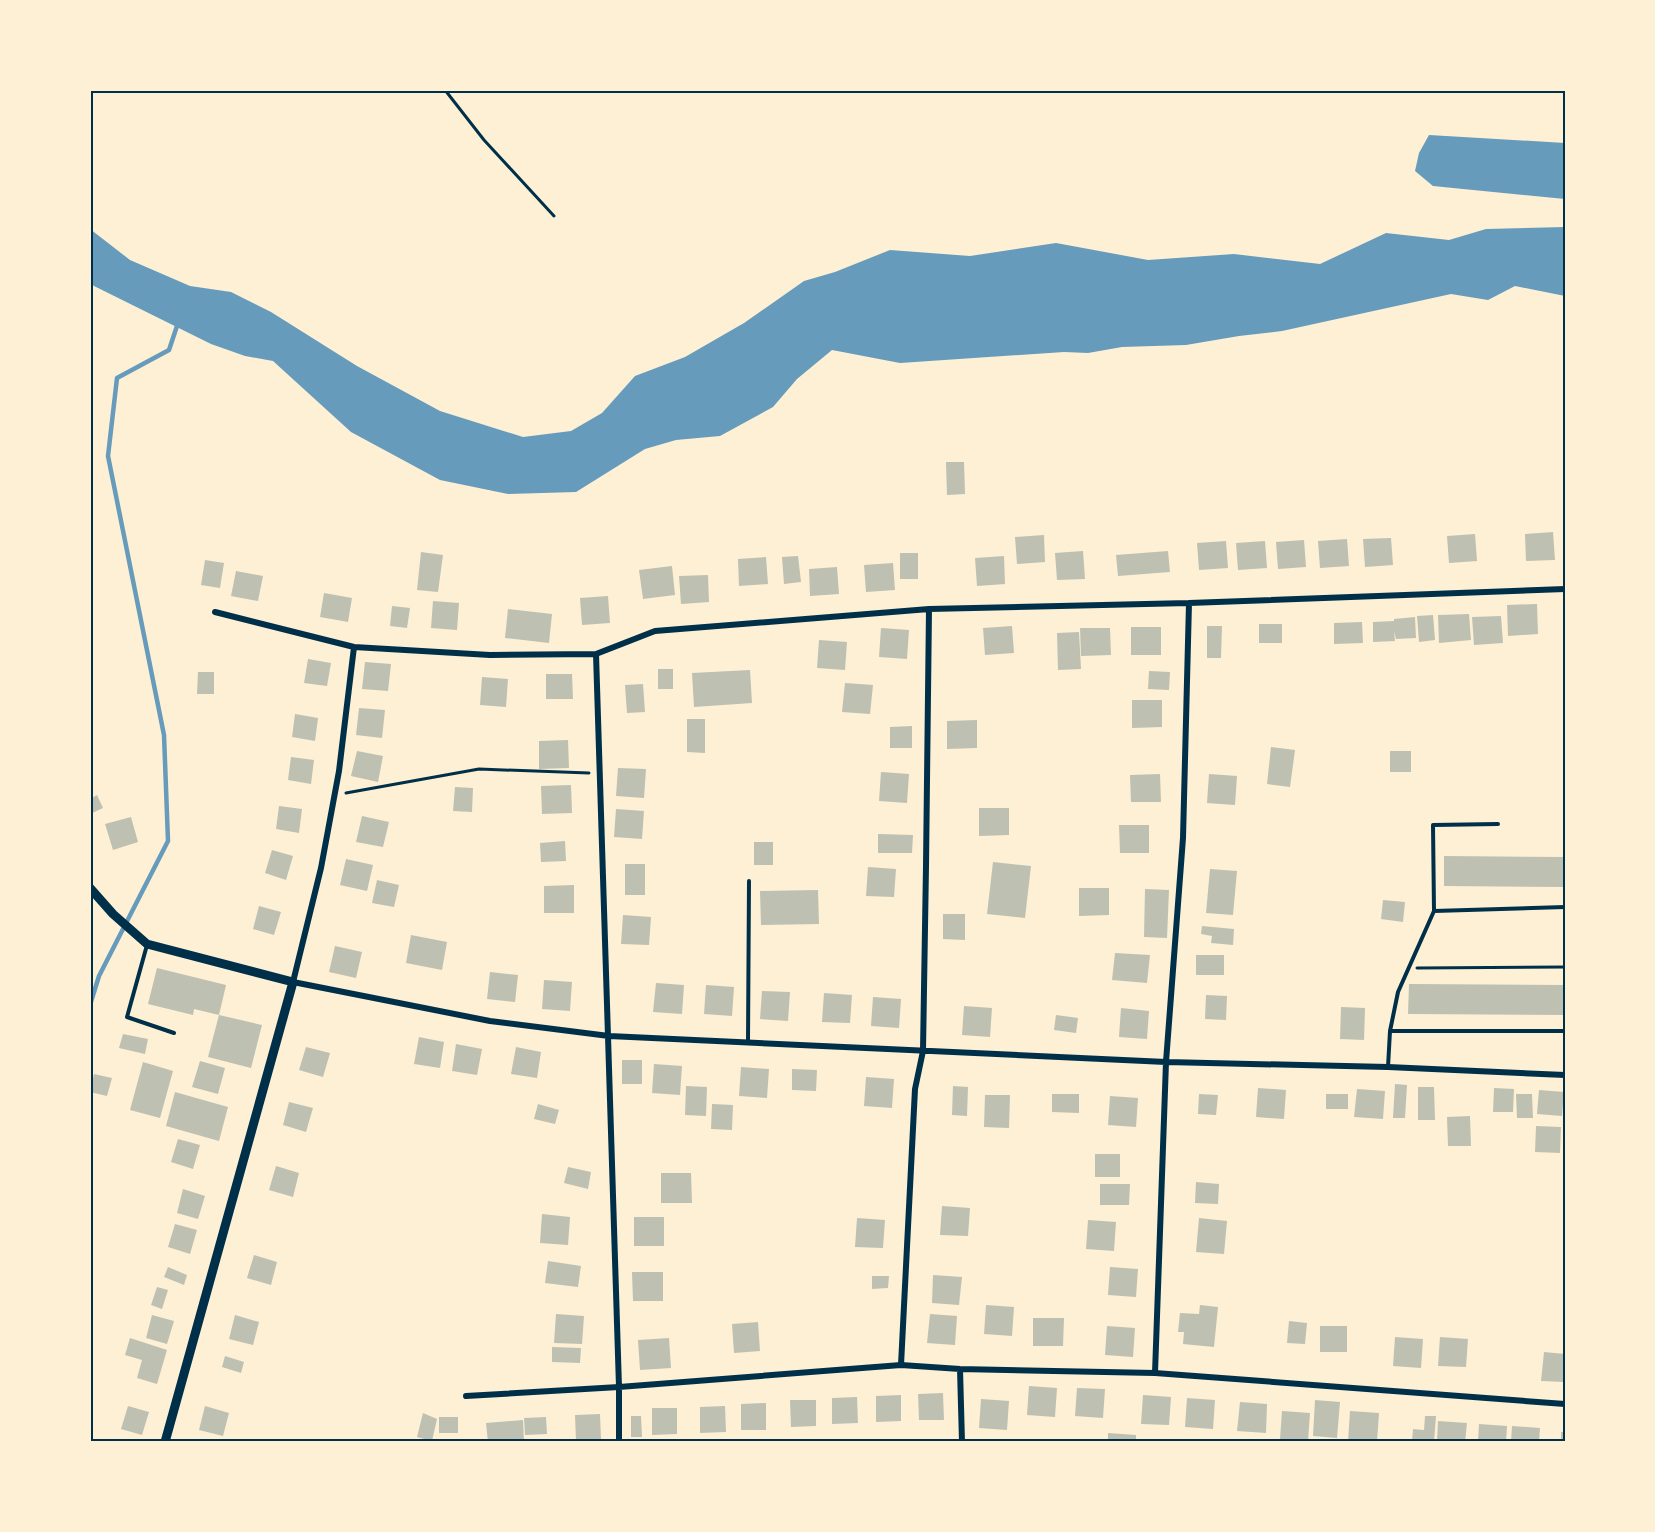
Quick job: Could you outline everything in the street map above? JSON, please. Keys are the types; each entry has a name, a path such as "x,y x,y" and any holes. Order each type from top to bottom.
{"street":[{"path":"215,612 354,647 490,655 596,654 655,631 929,609 1189,603 1565,589"},
{"path":"1155,1373 1166,1062 1183,838 1189,603"},
{"path":"901,1365 915,1089 923,1051 929,609"},
{"path":"165,1442 293,982 321,868 339,771 354,647"},
{"path":"596,654 609,1036 619,1442"},
{"path":"90,888 113,914 147,944 293,982 490,1021 609,1036 748,1043 1166,1062 1388,1067 1565,1075"},
{"path":"466,1396 619,1387 901,1365 960,1369 1155,1373 1565,1404"},
{"path":"960,1369 962,1442"}],"lane":[{"path":"1388,1067 1390,1031 1398,992 1434,911 1433,825 1498,824"},
{"path":"748,1043 749,881"},
{"path":"1434,911 1565,907"},
{"path":"147,944 127,1017 174,1033"},
{"path":"1390,1031 1565,1031"}],"path":[{"path":"445,90 484,140 554,216"},
{"path":"334,795 479,769 600,773"},
{"path":"1409,968 1565,967"}],"water":[{"path":"1429,135 1565,143 1565,199 1433,186 1415,171 1419,153"},
{"path":"1565,227 1565,296 1515,286 1488,300 1451,294 1282,331 1186,345 1122,347 1088,353 1064,352 900,363 832,350 797,379 773,407 720,436 676,440 645,449 576,492 508,494 440,480 351,432 273,361 245,356 211,344 90,283 90,229 130,260 190,286 231,292 271,312 357,366 440,411 523,437 571,431 602,413 635,376 685,357 744,323 804,281 835,272 890,250 970,256 1056,243 1148,260 1234,254 1320,264 1386,233 1449,240 1486,229"}],"building":[{"path":"946,462 964,462 965,494 947,495"},
{"path":"1553,532 1555,560 1526,561 1525,534"},
{"path":"1475,534 1477,561 1449,563 1447,536"},
{"path":"1044,535 1045,562 1017,564 1015,537"},
{"path":"1391,538 1393,565 1365,567 1363,539"},
{"path":"1347,539 1349,566 1320,568 1318,541"},
{"path":"1304,540 1306,567 1278,569 1276,542"},
{"path":"1226,541 1228,568 1199,570 1197,543"},
{"path":"1265,541 1267,568 1238,570 1236,543"},
{"path":"1083,551 1085,579 1057,580 1055,553"},
{"path":"1168,551 1170,572 1118,576 1116,555"},
{"path":"421,552 443,555 438,592 417,590"},
{"path":"900,553 918,553 918,579 900,579"},
{"path":"798,556 801,582 784,584 782,557"},
{"path":"1004,556 1005,584 977,586 975,558"},
{"path":"766,557 768,584 739,586 738,559"},
{"path":"205,560 224,563 220,588 201,585"},
{"path":"893,563 895,590 866,592 864,565"},
{"path":"672,566 675,595 643,599 639,570"},
{"path":"837,567 839,594 810,596 809,569"},
{"path":"236,571 263,576 258,601 231,596"},
{"path":"708,575 709,602 681,604 679,576"},
{"path":"324,593 352,598 348,622 320,617"},
{"path":"608,596 610,623 582,625 580,598"},
{"path":"433,601 459,603 457,630 431,628"},
{"path":"1537,604 1538,634 1508,636 1507,605"},
{"path":"392,606 410,608 407,628 390,626"},
{"path":"508,609 552,614 549,643 505,638"},
{"path":"1469,614 1471,640 1439,643 1438,615"},
{"path":"1433,615 1435,640 1419,642 1417,616"},
{"path":"1501,616 1503,643 1474,645 1472,617"},
{"path":"1415,617 1416,638 1396,639 1394,631 1395,641 1373,642 1373,622"},
{"path":"1362,622 1363,643 1334,644 1334,623"},
{"path":"1259,624 1282,624 1282,643 1259,643"},
{"path":"1012,626 1014,653 985,655 983,628"},
{"path":"1207,626 1222,626 1221,658 1207,658"},
{"path":"1131,627 1161,627 1161,655 1131,655"},
{"path":"881,628 909,630 907,659 879,657"},
{"path":"1080,628 1110,628 1111,655 1081,656"},
{"path":"1079,632 1081,669 1058,670 1057,633"},
{"path":"819,640 847,642 845,670 817,668"},
{"path":"308,659 331,663 327,686 304,683"},
{"path":"365,662 391,664 388,691 362,689"},
{"path":"658,669 673,669 673,689 658,689"},
{"path":"750,670 752,703 694,707 692,673"},
{"path":"1149,671 1170,672 1169,690 1148,689"},
{"path":"198,672 214,672 214,694 197,694"},
{"path":"546,674 572,674 573,699 546,699"},
{"path":"482,677 508,679 506,707 480,705"},
{"path":"845,683 873,685 870,714 842,712"},
{"path":"643,684 645,712 627,713 625,685"},
{"path":"1132,700 1162,700 1162,727 1132,728"},
{"path":"359,708 385,710 382,738 356,735"},
{"path":"295,714 318,718 315,741 292,737"},
{"path":"687,719 705,719 705,753 687,752"},
{"path":"977,720 977,748 947,749 947,721"},
{"path":"912,726 912,748 890,748 890,727"},
{"path":"568,740 569,768 539,769 539,741"},
{"path":"1271,747 1295,750 1290,787 1267,784"},
{"path":"357,751 383,756 378,782 351,776"},
{"path":"1390,751 1411,751 1411,772 1390,772"},
{"path":"291,757 314,760 311,784 288,780"},
{"path":"618,768 646,769 644,798 616,796"},
{"path":"881,772 909,774 907,803 879,801"},
{"path":"1160,774 1161,802 1131,802 1130,775"},
{"path":"1209,774 1237,776 1235,805 1207,803"},
{"path":"571,785 572,813 542,814 541,786"},
{"path":"455,787 473,788 472,812 453,811"},
{"path":"97,795 103,808 90,814 90,799"},
{"path":"279,806 302,809 299,833 276,829"},
{"path":"979,808 1009,808 1009,835 979,836"},
{"path":"616,809 644,811 642,839 614,837"},
{"path":"362,816 389,822 383,847 356,842"},
{"path":"131,817 138,842 113,850 105,824"},
{"path":"1119,825 1149,825 1149,853 1120,853"},
{"path":"878,834 913,835 912,853 878,853"},
{"path":"565,841 566,861 541,862 540,843"},
{"path":"754,842 773,842 773,865 754,865"},
{"path":"272,850 293,856 286,880 265,873"},
{"path":"1444,856 1565,857 1565,887 1444,886"},
{"path":"346,859 373,865 367,891 340,885"},
{"path":"993,862 1031,866 1025,918 987,914"},
{"path":"625,864 645,864 645,895 625,895"},
{"path":"868,867 896,869 894,897 866,896"},
{"path":"1210,869 1237,871 1233,915 1206,913"},
{"path":"377,880 399,885 394,907 372,903"},
{"path":"574,885 574,913 544,913 544,886"},
{"path":"1079,888 1109,888 1109,915 1079,916"},
{"path":"1145,889 1169,890 1167,938 1144,937"},
{"path":"818,890 819,924 761,925 760,891"},
{"path":"1383,900 1405,902 1403,922 1381,919"},
{"path":"259,906 281,912 274,935 253,929"},
{"path":"943,914 965,914 965,940 943,939"},
{"path":"623,915 651,917 649,945 621,944"},
{"path":"1202,926 1234,929 1233,945 1211,943 1212,936 1201,934"},
{"path":"411,935 447,942 442,970 406,963"},
{"path":"335,946 362,952 356,978 329,972"},
{"path":"1115,953 1150,955 1147,983 1112,980"},
{"path":"1196,955 1224,955 1224,975 1196,975"},
{"path":"157,968 226,985 219,1015 194,1009 193,1015 148,1004"},
{"path":"490,972 518,975 515,1002 487,999"},
{"path":"544,980 572,982 570,1011 542,1009"},
{"path":"656,983 684,985 682,1014 653,1012"},
{"path":"1409,984 1565,985 1565,1015 1408,1014"},
{"path":"706,985 734,987 732,1016 704,1014"},
{"path":"762,991 790,992 788,1021 760,1019"},
{"path":"824,993 852,995 850,1023 822,1022"},
{"path":"1206,995 1227,996 1226,1020 1205,1019"},
{"path":"873,997 901,999 899,1028 871,1026"},
{"path":"964,1006 992,1008 990,1037 962,1035"},
{"path":"1341,1007 1365,1008 1364,1040 1340,1039"},
{"path":"1121,1008 1149,1011 1147,1039 1119,1037"},
{"path":"219,1015 262,1025 251,1068 208,1057"},
{"path":"1056,1015 1078,1018 1076,1033 1054,1030"},
{"path":"123,1034 148,1039 145,1054 119,1048"},
{"path":"419,1037 444,1042 440,1068 414,1064"},
{"path":"456,1044 482,1049 477,1075 452,1071"},
{"path":"306,1047 330,1053 323,1077 299,1070"},
{"path":"516,1047 541,1052 537,1078 511,1074"},
{"path":"622,1060 642,1060 642,1084 622,1084"},
{"path":"200,1061 225,1068 218,1094 192,1087"},
{"path":"143,1062 173,1071 160,1118 130,1110"},
{"path":"654,1064 682,1066 680,1095 652,1093"},
{"path":"741,1067 769,1069 767,1098 739,1096"},
{"path":"792,1069 817,1070 816,1091 792,1090"},
{"path":"94,1074 112,1078 107,1096 90,1092"},
{"path":"866,1077 894,1079 892,1108 864,1106"},
{"path":"1395,1084 1407,1085 1405,1118 1393,1118"},
{"path":"686,1086 707,1087 706,1116 685,1115"},
{"path":"953,1086 968,1087 967,1116 952,1115"},
{"path":"1418,1087 1434,1087 1435,1120 1418,1120"},
{"path":"1258,1088 1286,1090 1284,1119 1256,1117"},
{"path":"1494,1088 1514,1089 1513,1112 1493,1112"},
{"path":"1357,1089 1385,1091 1383,1119 1354,1117"},
{"path":"1539,1090 1564,1092 1562,1116 1537,1114"},
{"path":"175,1092 228,1107 219,1141 166,1126"},
{"path":"1052,1094 1079,1094 1079,1113 1052,1112"},
{"path":"1199,1094 1218,1095 1216,1115 1198,1114"},
{"path":"1326,1094 1348,1094 1348,1109 1326,1109"},
{"path":"1516,1094 1532,1094 1533,1118 1517,1118"},
{"path":"985,1095 1010,1095 1009,1128 984,1127"},
{"path":"1110,1096 1138,1098 1136,1127 1108,1125"},
{"path":"289,1102 313,1108 306,1132 283,1125"},
{"path":"538,1104 559,1110 555,1124 534,1119"},
{"path":"712,1104 733,1105 732,1130 711,1129"},
{"path":"1470,1116 1471,1146 1448,1146 1447,1117"},
{"path":"1536,1126 1561,1127 1560,1153 1535,1152"},
{"path":"178,1139 200,1145 193,1169 171,1162"},
{"path":"1095,1154 1120,1154 1120,1177 1095,1177"},
{"path":"276,1166 299,1173 293,1197 269,1190"},
{"path":"568,1167 591,1172 588,1189 564,1183"},
{"path":"661,1173 691,1173 692,1203 661,1203"},
{"path":"1196,1182 1219,1184 1218,1204 1195,1203"},
{"path":"1100,1184 1130,1184 1129,1205 1100,1205"},
{"path":"183,1189 205,1196 198,1219 177,1213"},
{"path":"942,1206 970,1208 968,1236 940,1235"},
{"path":"542,1214 570,1217 568,1245 540,1243"},
{"path":"634,1217 664,1217 664,1246 634,1246"},
{"path":"857,1218 885,1220 883,1248 855,1247"},
{"path":"1199,1218 1227,1221 1224,1254 1196,1252"},
{"path":"1088,1220 1116,1222 1114,1251 1086,1249"},
{"path":"175,1224 197,1230 190,1254 168,1247"},
{"path":"254,1255 277,1262 271,1285 247,1278"},
{"path":"548,1261 581,1266 578,1287 545,1283"},
{"path":"168,1267 187,1275 184,1285 164,1277"},
{"path":"1110,1267 1138,1269 1136,1297 1108,1295"},
{"path":"632,1272 663,1272 663,1301 633,1301"},
{"path":"933,1275 962,1277 959,1305 932,1303"},
{"path":"872,1276 889,1276 888,1288 872,1289"},
{"path":"157,1287 168,1290 162,1309 151,1305"},
{"path":"986,1305 1014,1307 1012,1336 984,1334"},
{"path":"1200,1305 1218,1307 1214,1347 1183,1344 1184,1332 1178,1332 1180,1313 1199,1314"},
{"path":"556,1314 584,1316 582,1344 554,1343"},
{"path":"930,1314 957,1316 955,1345 927,1343"},
{"path":"152,1315 174,1321 167,1344 146,1338"},
{"path":"235,1315 259,1322 253,1345 229,1339"},
{"path":"1033,1318 1064,1318 1063,1346 1033,1346"},
{"path":"1289,1321 1307,1323 1305,1344 1287,1343"},
{"path":"758,1322 760,1351 734,1353 732,1324"},
{"path":"1107,1326 1135,1328 1133,1357 1105,1355"},
{"path":"1320,1326 1347,1326 1347,1352 1320,1352"},
{"path":"1395,1337 1423,1339 1421,1368 1393,1366"},
{"path":"1440,1337 1468,1339 1466,1367 1438,1366"},
{"path":"130,1338 167,1350 157,1384 137,1378 142,1360 125,1355"},
{"path":"669,1338 671,1368 640,1370 638,1340"},
{"path":"552,1347 581,1348 580,1363 552,1362"},
{"path":"1544,1352 1565,1354 1565,1382 1541,1381"},
{"path":"225,1356 244,1362 241,1373 222,1367"},
{"path":"1029,1386 1057,1388 1055,1417 1027,1415"},
{"path":"1077,1388 1105,1389 1103,1418 1075,1416"},
{"path":"943,1393 944,1420 919,1420 918,1394"},
{"path":"901,1395 901,1421 876,1422 876,1396"},
{"path":"1143,1395 1171,1397 1169,1425 1141,1424"},
{"path":"857,1397 858,1423 832,1424 832,1398"},
{"path":"1187,1398 1215,1400 1213,1429 1185,1427"},
{"path":"981,1399 1009,1401 1007,1430 979,1428"},
{"path":"790,1400 816,1400 816,1426 791,1427"},
{"path":"1315,1400 1340,1402 1337,1438 1313,1436"},
{"path":"1240,1402 1267,1404 1266,1433 1237,1431"},
{"path":"766,1403 766,1430 741,1430 741,1404"},
{"path":"128,1406 149,1412 142,1435 121,1429"},
{"path":"205,1406 229,1413 223,1436 199,1430"},
{"path":"725,1406 726,1432 700,1433 700,1407"},
{"path":"652,1408 677,1408 677,1434 652,1435"},
{"path":"1282,1411 1310,1413 1308,1441 1280,1439"},
{"path":"1350,1411 1379,1413 1377,1442 1348,1442"},
{"path":"423,1413 437,1419 432,1441 417,1437"},
{"path":"600,1414 601,1440 576,1441 575,1415"},
{"path":"631,1416 641,1416 642,1437 631,1437"},
{"path":"1425,1416 1436,1416 1434,1442 1412,1442 1413,1429 1424,1430"},
{"path":"439,1417 458,1417 458,1433 439,1433"},
{"path":"546,1417 547,1434 525,1435 524,1418"},
{"path":"523,1420 524,1442 488,1442 486,1423"},
{"path":"1438,1421 1467,1423 1465,1442 1437,1442"},
{"path":"1479,1424 1507,1426 1506,1442 1478,1442"},
{"path":"1512,1426 1540,1428 1539,1442 1511,1442"},
{"path":"1561,1432 1565,1432 1565,1442 1561,1442"},
{"path":"1108,1433 1136,1435 1136,1442 1108,1442"}],"waterway":[{"path":"90,1005 99,976 168,841 164,735 108,456 117,378 169,350 178,323"}]}
